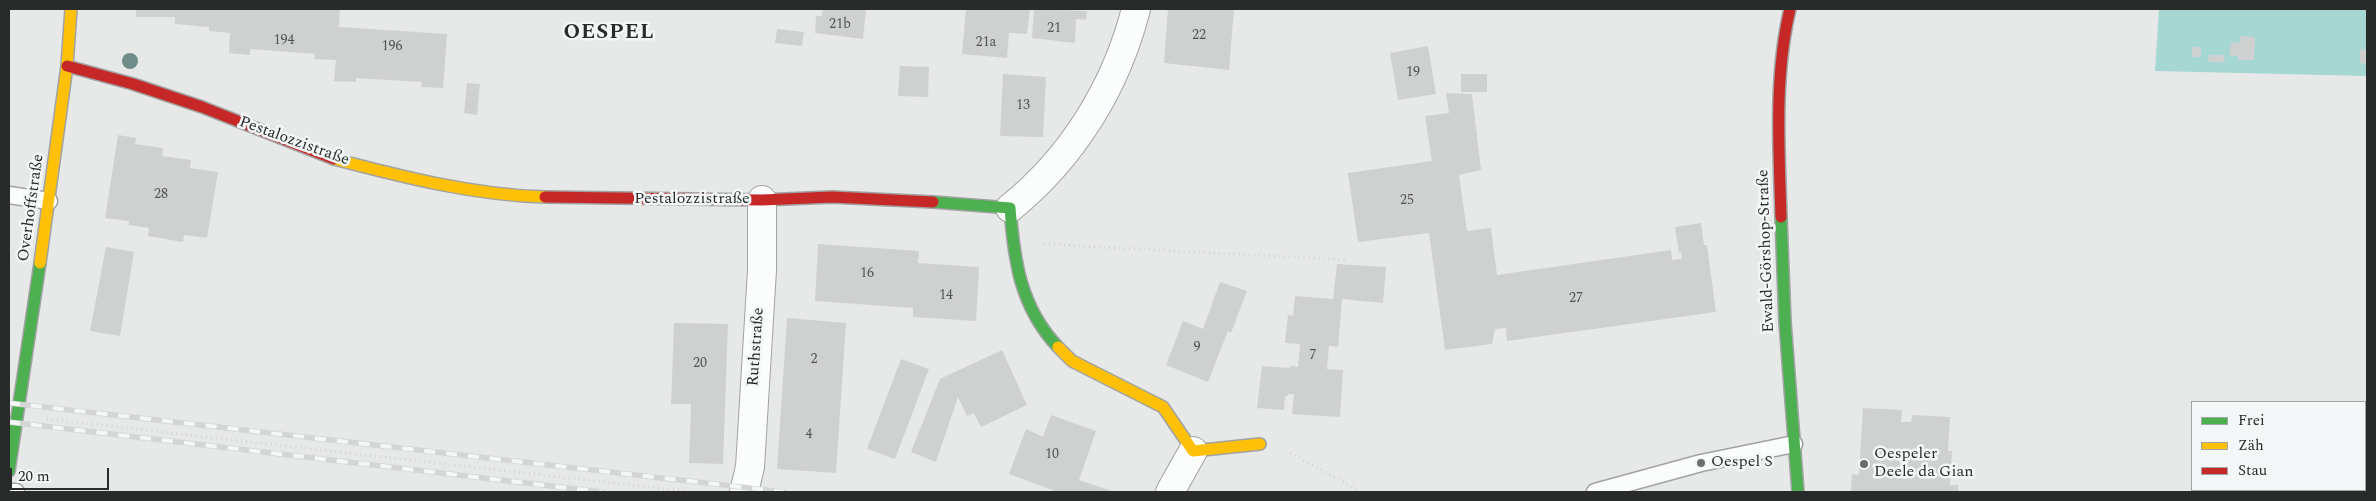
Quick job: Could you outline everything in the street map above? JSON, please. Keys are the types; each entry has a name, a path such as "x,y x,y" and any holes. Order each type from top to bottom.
{"street":[{"name":"Overhoffstraße","path":"9,470 50,201 67,66 71,9"},
{"path":"1136,9 1120,63 1091,116 1054,168 1033,190 1010,208 1013,243 1020,283 1034,315 1058,349 1072,361 1163,407 1193,451"},
{"name":"Ewald-Görshop-Straße","path":"1790,9 1782,52 1780,81 1779,210 1798,492"},
{"name":"Pestalozzistraße","path":"67,66 133,84 202,107 329,158 421,181 513,196 762,200 832,197 886,198 1010,208"},
{"name":"Ruthstraße","path":"744,492 750,467 762,270 762,200"},
{"path":"1193,451 1260,444"},
{"path":"1170,492 1193,451"}],"lane":[{"path":"9,195 50,201"},
{"path":"1595,492 1701,463 1794,444"},
{"path":"9,492 16,492"}],"path":[{"path":"1013,243 1348,260"},
{"path":"18,416 692,492"},
{"path":"1260,444 1273,443 1362,492"}],"shaded area":[{"path":"2159,9 2367,9 2367,76 2155,71"}],"building":[{"path":"136,9 340,9 339,27 447,34 443,88 421,87 422,82 356,78 356,82 334,81 336,60 314,59 315,54 250,49 250,55 229,53 230,33 209,31 209,27 175,24 175,17 136,17"},
{"path":"823,9 866,9 863,39 815,33 816,16 822,16"},
{"path":"966,9 1030,9 1027,34 1009,33 1007,58 962,54"},
{"path":"1034,9 1087,11 1086,20 1076,19 1075,43 1032,38"},
{"path":"1168,9 1234,9 1229,70 1164,63"},
{"path":"777,29 804,32 802,46 775,43"},
{"path":"2240,36 2255,37 2254,60 2238,60 2238,56 2230,56 2231,42 2239,43"},
{"path":"1428,46 1436,94 1398,100 1390,53"},
{"path":"2192,47 2201,47 2201,57 2192,57"},
{"path":"2360,49 2367,50 2367,64 2360,63"},
{"path":"2209,55 2225,55 2224,62 2208,62"},
{"path":"900,66 929,67 928,97 898,96"},
{"path":"1003,74 1046,77 1043,137 1000,136"},
{"path":"1461,74 1487,74 1487,92 1461,92"},
{"path":"467,83 480,84 477,115 464,113"},
{"path":"1446,93 1472,94 1481,170 1459,175 1467,231 1491,228 1497,275 1671,250 1672,260 1682,259 1681,252 1679,253 1675,227 1701,223 1704,245 1707,245 1716,312 1507,341 1506,328 1495,329 1492,344 1445,350 1429,233 1358,242 1348,173 1432,161 1425,116 1449,113"},
{"path":"118,135 136,138 135,144 163,148 162,156 191,160 190,168 218,172 207,238 184,235 183,242 148,236 149,228 129,225 129,221 105,218"},
{"path":"818,244 919,251 918,263 979,267 976,321 913,317 913,308 815,301"},
{"path":"106,247 134,252 120,336 90,331"},
{"path":"1337,264 1386,267 1383,303 1342,299 1338,347 1329,346 1327,369 1343,370 1340,417 1292,414 1294,394 1285,396 1284,410 1257,408 1262,366 1298,367 1300,344 1285,343 1288,315 1293,316 1295,296 1333,299"},
{"path":"1220,282 1247,291 1231,333 1228,331 1208,382 1166,365 1183,321 1203,329"},
{"path":"787,318 846,323 836,473 777,469"},
{"path":"674,323 728,324 723,464 689,463 691,404 671,404"},
{"path":"1002,350 1027,405 981,427 974,413 967,416 958,397 936,462 911,452 940,379"},
{"path":"901,359 929,369 895,459 867,449"},
{"path":"1863,408 1902,410 1901,422 1911,422 1912,415 1950,417 1948,451 1952,451 1950,485 1958,485 1958,492 1851,492 1852,474 1859,475"},
{"path":"1051,415 1096,431 1079,480 1115,492 1058,492 1009,474 1026,429 1043,437"}],"railway":[{"path":"9,403 784,492"},
{"path":"9,422 602,492"}],"traffic: fast":[{"path":"933,202 1010,208 1014,246 1021,282 1035,316 1045,332 1058,347"},
{"path":"1781,217 1785,322 1798,492"},
{"path":"9,471 40,263"}],"traffic: slow":[{"path":"40,263 67,66 71,9"},
{"path":"334,159 465,189 518,196 545,197"},
{"path":"1058,347 1072,361 1163,407 1193,451 1260,444"}],"traffic: jam":[{"path":"1781,217 1780,86 1785,34 1790,9"},
{"path":"67,66 133,84 202,107 334,159"},
{"path":"545,197 762,200 832,197 933,202"}],"place":[{"name":"Oespel S","path":"1701,463"},
{"name":"Oespeler Deele da Gian","path":"1864,464"}],"district":[{"name":"OESPEL","path":"609,34"}]}
